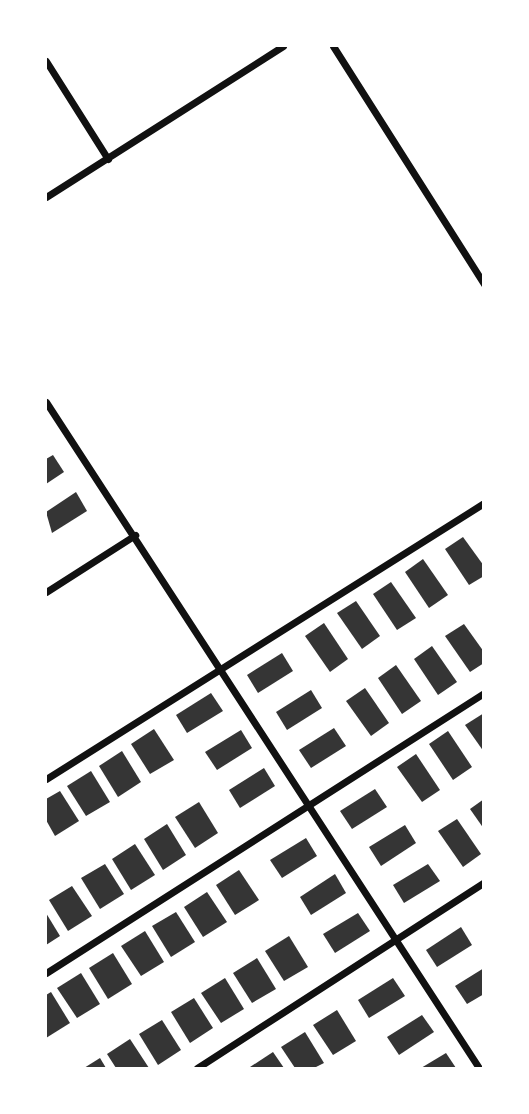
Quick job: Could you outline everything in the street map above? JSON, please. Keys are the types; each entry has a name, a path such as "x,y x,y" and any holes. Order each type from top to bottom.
{"street":[{"path":"46,197 283,46"},
{"path":"333,46 484,284"},
{"path":"46,61 108,159"},
{"path":"46,403 310,802 479,1069"},
{"path":"46,779 484,503"},
{"path":"46,592 135,536"},
{"path":"46,973 484,693"},
{"path":"197,1069 484,883"}],"building":[{"path":"53,455 64,472 46,484 46,459"},
{"path":"76,492 87,511 52,533 46,512"},
{"path":"463,537 484,566 484,576 469,585 445,549"},
{"path":"423,559 448,595 429,608 405,572"},
{"path":"391,582 416,618 397,630 373,594"},
{"path":"356,601 380,636 362,649 337,613"},
{"path":"324,623 348,659 330,672 305,636"},
{"path":"464,624 484,652 484,663 470,672 445,636"},
{"path":"432,646 457,682 438,695 414,659"},
{"path":"282,653 293,671 258,693 247,675"},
{"path":"396,665 421,701 402,714 378,678"},
{"path":"365,688 389,723 371,736 346,701"},
{"path":"311,690 322,708 287,730 276,712"},
{"path":"211,693 223,711 187,733 176,715"},
{"path":"484,713 484,752 465,725"},
{"path":"334,728 346,746 311,768 299,750"},
{"path":"154,729 174,760 150,774 131,744"},
{"path":"241,730 252,748 217,770 205,752"},
{"path":"448,731 472,767 453,780 429,744"},
{"path":"122,751 141,782 118,797 99,766"},
{"path":"416,754 440,790 422,802 397,767"},
{"path":"264,768 275,786 240,808 229,790"},
{"path":"91,771 110,802 86,816 67,786"},
{"path":"375,789 387,807 352,829 340,811"},
{"path":"60,791 79,821 55,836 46,820 46,799"},
{"path":"484,799 484,829 470,809"},
{"path":"199,802 218,833 195,848 175,817"},
{"path":"457,819 481,854 463,867 438,831"},
{"path":"167,824 186,855 163,870 144,839"},
{"path":"405,825 416,843 381,866 369,847"},
{"path":"306,838 317,856 282,878 270,860"},
{"path":"135,844 155,875 131,890 112,859"},
{"path":"105,864 124,894 100,909 81,878"},
{"path":"428,864 440,881 404,903 393,885"},
{"path":"239,870 259,900 235,915 216,885"},
{"path":"335,874 346,893 311,915 300,897"},
{"path":"72,886 92,916 68,931 49,900"},
{"path":"207,892 227,922 203,937 184,907"},
{"path":"176,912 195,942 171,957 152,926"},
{"path":"46,913 60,936 46,945"},
{"path":"358,913 370,931 335,953 323,934"},
{"path":"461,927 472,945 437,967 426,950"},
{"path":"145,931 164,962 141,976 121,946"},
{"path":"289,936 308,967 284,981 265,951"},
{"path":"113,953 132,984 108,999 89,968"},
{"path":"257,958 276,989 252,1003 233,973"},
{"path":"484,968 484,994 467,1004 455,986"},
{"path":"81,973 100,1004 77,1018 57,988"},
{"path":"225,978 244,1009 221,1023 201,993"},
{"path":"393,978 405,996 369,1018 358,1000"},
{"path":"51,992 70,1023 46,1038 46,995"},
{"path":"194,998 213,1028 190,1043 171,1012"},
{"path":"337,1010 356,1041 333,1055 313,1025"},
{"path":"422,1015 434,1032 399,1055 387,1037"},
{"path":"162,1020 181,1050 158,1065 139,1034"},
{"path":"305,1032 324,1063 314,1068 295,1068 281,1047"},
{"path":"130,1039 149,1068 116,1068 107,1054"},
{"path":"273,1052 284,1068 250,1067"},
{"path":"446,1053 456,1068 421,1068"},
{"path":"100,1058 106,1068 84,1068"}]}
